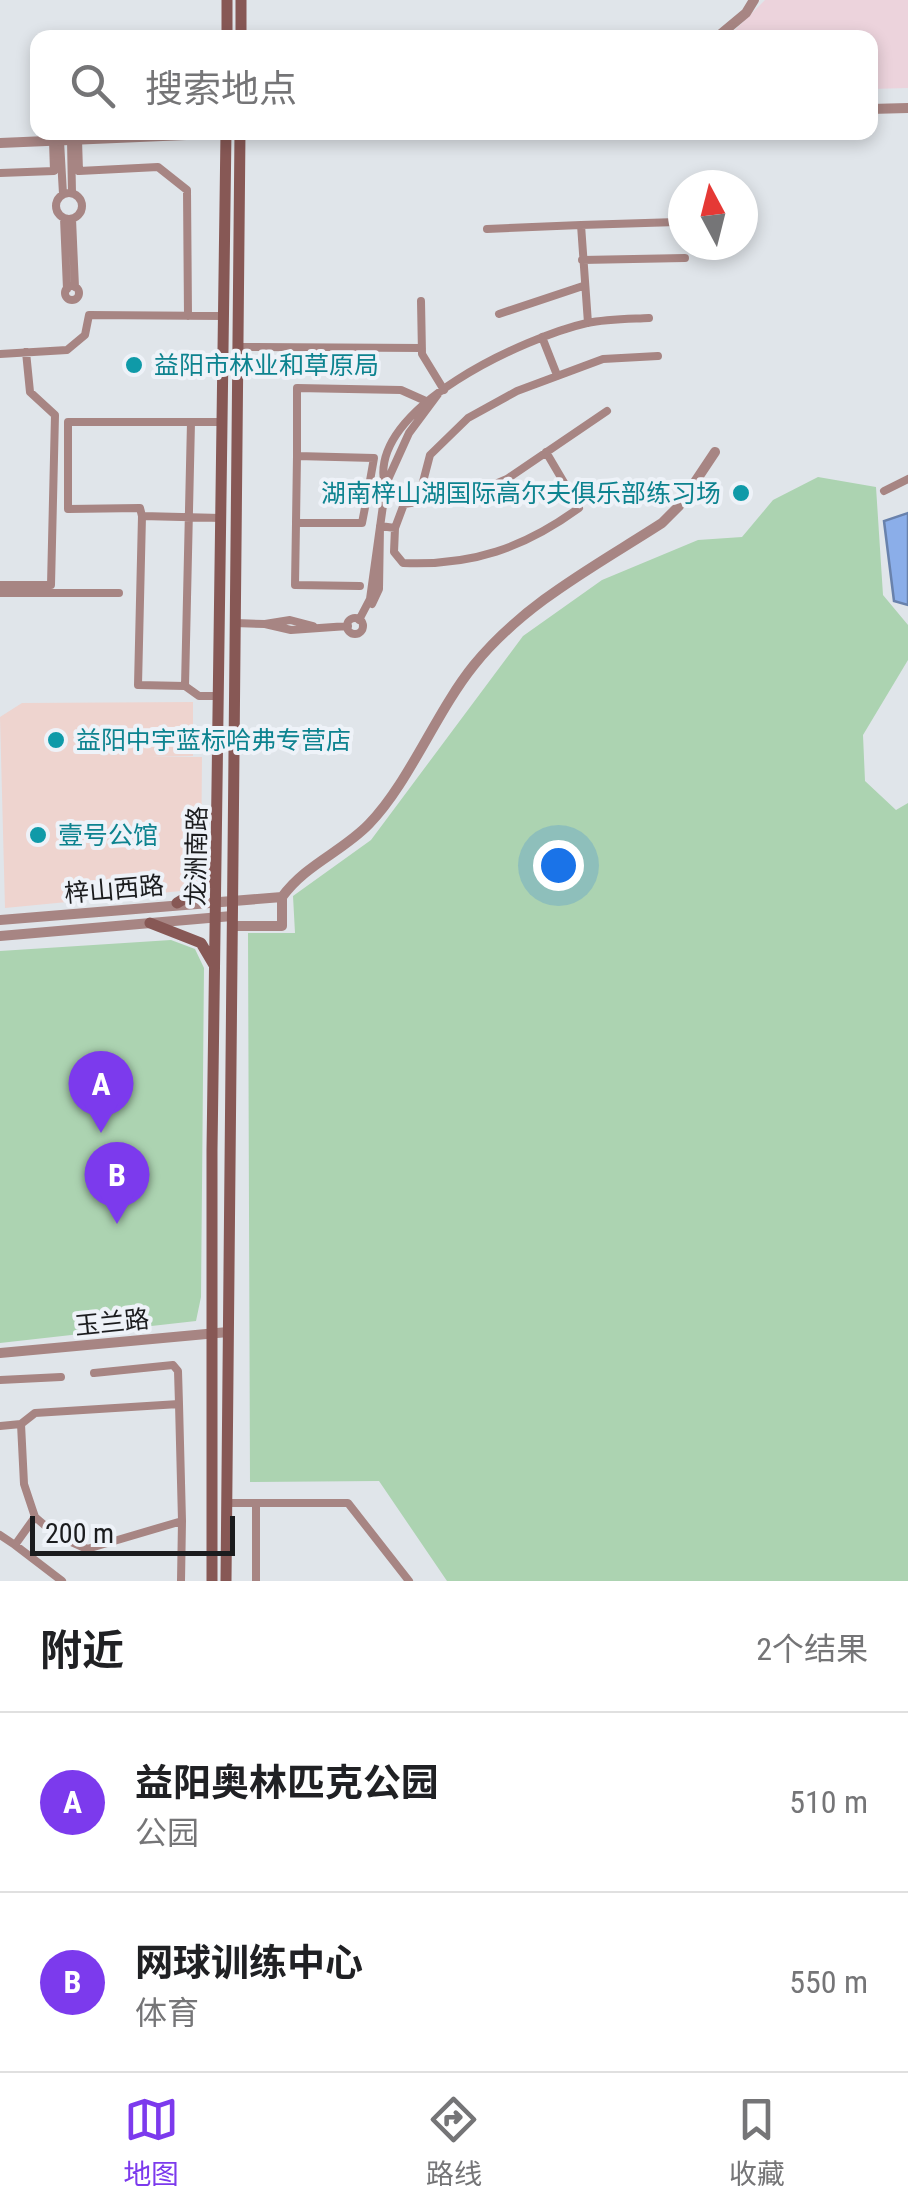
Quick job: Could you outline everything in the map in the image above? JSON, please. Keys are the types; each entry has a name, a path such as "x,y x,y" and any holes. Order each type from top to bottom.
{"main road":[{"path":"227,0 227,30"},
{"path":"241,0 241,30"},
{"name":"龙洲南路","path":"212,1581 211,1333 226,140"},
{"name":"龙洲南路","path":"226,1581 240,140"},
{"path":"177,904 204,886 218,836"},
{"path":"150,923 201,943 216,974"}],"street":[{"path":"726,30 746,13 754,0"},
{"path":"878,109 908,108"},
{"path":"0,144 85,140"},
{"path":"0,354 66,350 86,335 89,315 76,299 66,297 71,288 68,218 55,204 67,193 65,141"},
{"path":"65,141 67,171"},
{"path":"0,173 158,167 187,190 188,316"},
{"path":"67,193 82,206 68,218"},
{"path":"486,229 668,222"},
{"path":"581,225 588,323"},
{"path":"582,260 668,258"},
{"path":"499,314 583,286"},
{"path":"421,301 422,348 441,392"},
{"path":"89,315 224,316"},
{"path":"385,490 382,475 401,430 441,392 484,364 542,337 588,323 649,318"},
{"path":"542,337 557,374"},
{"path":"238,348 422,348"},
{"path":"0,585 51,585 56,415 30,392 26,352"},
{"path":"418,500 430,455 449,434 500,400 557,374 603,359 658,356"},
{"path":"360,586 294,585 297,388 401,390 428,402"},
{"path":"235,623 290,620 312,626 348,626 356,634 379,589 385,490 409,433 441,392"},
{"path":"546,452 580,508 546,531 476,559 402,563 394,552 397,512 404,504 472,494 508,479 546,452 608,411"},
{"path":"220,696 199,696 185,686 138,685 140,508 68,509 68,422 223,422"},
{"path":"185,686 191,422"},
{"path":"282,897 296,877 369,824 452,696 498,638 528,611 662,522 679,506 715,452"},
{"path":"296,522 362,523 374,458 297,456"},
{"path":"884,490 908,480"},
{"path":"368,492 385,490"},
{"path":"142,516 222,518"},
{"path":"380,526 396,528"},
{"path":"0,593 119,593"},
{"name":"梓山西路","path":"0,920 232,898 282,897 282,926 218,917 0,936"},
{"name":"玉兰路","path":"0,1353 228,1332"},
{"path":"94,1373 172,1365 178,1371 181,1581"},
{"path":"0,1380 60,1377"},
{"path":"0,1426 22,1424 35,1413 180,1404"},
{"path":"22,1424 24,1484 34,1517 56,1535 87,1550 182,1521"},
{"path":"226,1503 348,1503 409,1581"},
{"path":"256,1503 256,1581"},
{"path":"15,1545 34,1517"},
{"path":"0,1534 62,1581"}],"shaded area":[{"path":"765,0 908,0 908,88 878,89 878,30 735,30"},
{"path":"193,702 193,756 148,757 202,757 201,872 197,881 181,891 5,908 0,717 22,703"}],"green space":[{"path":"818,477 876,487 883,595 908,625 908,660 863,735 865,781 896,810 908,803 908,1581 447,1581 379,1481 250,1482 248,933 295,933 293,896 371,840 523,636 602,580 698,540 742,537 773,500"},
{"path":"171,940 195,949 204,968 201,1297 196,1321 0,1343 0,951"}],"water":[{"path":"908,513 908,605 894,601 884,521"}],"place":[{"name":"益阳市林业和草原局","path":"134,365"},
{"name":"湖南梓山湖国际高尔夫俱乐部练习场","path":"741,493"},
{"name":"益阳中宇蓝标哈弗专营店","path":"56,740"},
{"name":"壹号公馆","path":"38,835"},
{"name":"益阳奥林匹克公园","path":"101,1133"},
{"name":"网球训练中心","path":"117,1224"}]}
